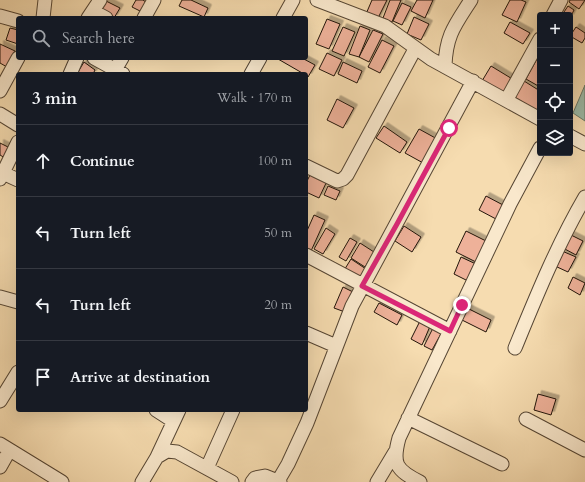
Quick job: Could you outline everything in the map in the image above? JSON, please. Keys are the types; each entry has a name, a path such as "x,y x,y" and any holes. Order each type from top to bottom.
{"street":[{"path":"42,16 45,0"},
{"path":"145,16 154,0"},
{"path":"284,16 293,0"},
{"path":"317,0 385,26 431,59 507,99 537,117"},
{"path":"445,66 449,37 470,0"},
{"path":"555,12 561,0"},
{"path":"94,10 103,16"},
{"path":"0,16 16,20"},
{"path":"507,99 537,44"},
{"path":"308,167 337,181 343,179 347,175 416,49"},
{"path":"0,91 17,60"},
{"path":"71,72 76,60"},
{"path":"98,60 119,72 122,60"},
{"path":"252,72 259,60"},
{"path":"252,482 255,478 265,476 279,481 307,423 349,312 473,81"},
{"path":"0,114 16,124"},
{"path":"573,138 585,144"},
{"path":"16,146 2,176 16,180"},
{"path":"377,482 395,452 399,438 408,418 510,204 537,154"},
{"path":"515,348 556,252 585,197"},
{"path":"308,256 362,286 450,331"},
{"path":"0,297 16,301"},
{"path":"308,334 336,346"},
{"path":"0,400 16,375"},
{"path":"142,482 157,457 176,415 164,412"},
{"path":"207,468 232,412"},
{"path":"408,418 502,464"},
{"path":"526,419 585,450"},
{"path":"0,467 5,448 62,482"},
{"path":"157,457 167,450 177,452 232,482"},
{"path":"395,452 397,463 402,472 420,482"}],"shaded area":[{"path":"585,85 585,121 573,113"}],"building":[{"path":"104,0 120,8 115,16 108,16 98,10"},
{"path":"136,0 143,0 147,3 142,12 132,7"},
{"path":"182,0 191,0 208,8 204,16 202,16 179,6"},
{"path":"372,0 387,0 377,20 366,14"},
{"path":"390,0 401,0 392,22 383,18"},
{"path":"417,0 433,0 425,18 411,11"},
{"path":"510,0 521,0 526,2 517,22 502,15"},
{"path":"570,0 585,0 579,9 569,2"},
{"path":"402,3 411,7 402,25 393,21"},
{"path":"568,6 574,10 573,12 564,12"},
{"path":"414,17 429,24 421,40 407,34"},
{"path":"327,19 340,24 329,49 316,44"},
{"path":"510,22 530,33 523,44 504,33"},
{"path":"360,26 370,30 359,57 349,54"},
{"path":"343,27 355,32 344,56 332,51"},
{"path":"576,27 585,33 585,38 582,43 573,38 573,32"},
{"path":"10,28 16,30 16,43 6,40"},
{"path":"373,30 383,34 369,62 359,57"},
{"path":"382,40 394,46 380,73 368,67"},
{"path":"0,44 15,51 7,67 0,63"},
{"path":"327,53 342,60 334,76 319,69"},
{"path":"537,59 537,85 526,79"},
{"path":"280,60 306,60 315,65 308,77 308,72 301,72"},
{"path":"84,62 95,70 94,72 78,72"},
{"path":"343,62 362,71 357,83 338,74"},
{"path":"491,66 514,80 505,95 482,81"},
{"path":"524,81 537,89 537,112 515,97"},
{"path":"337,99 354,108 343,128 327,120"},
{"path":"384,126 407,142 400,153 376,138"},
{"path":"419,129 439,140 425,164 405,153"},
{"path":"0,143 10,148 5,158 0,155"},
{"path":"311,173 327,181 319,198 308,193 308,179"},
{"path":"328,186 340,191 336,200 324,195"},
{"path":"486,196 503,205 496,219 479,210"},
{"path":"314,215 325,220 311,251 308,249 308,228"},
{"path":"404,226 421,237 412,252 395,241"},
{"path":"326,228 335,234 323,254 314,249"},
{"path":"466,231 488,242 478,263 456,252"},
{"path":"569,234 583,241 576,255 563,248"},
{"path":"350,238 357,242 346,261 339,257"},
{"path":"360,243 374,252 365,267 351,258"},
{"path":"562,251 576,257 568,272 555,266"},
{"path":"461,257 478,265 470,282 454,274"},
{"path":"351,259 366,269 357,282 343,272"},
{"path":"573,277 585,283 580,295 568,288"},
{"path":"343,287 353,292 345,312 334,308"},
{"path":"379,303 402,315 397,325 374,312"},
{"path":"465,307 491,320 486,332 460,319"},
{"path":"421,319 431,324 422,345 411,339"},
{"path":"433,328 442,332 432,350 424,346"},
{"path":"538,394 556,399 551,415 534,410"}],"route":[{"path":"449,128 362,286 450,331 462,305"}]}
